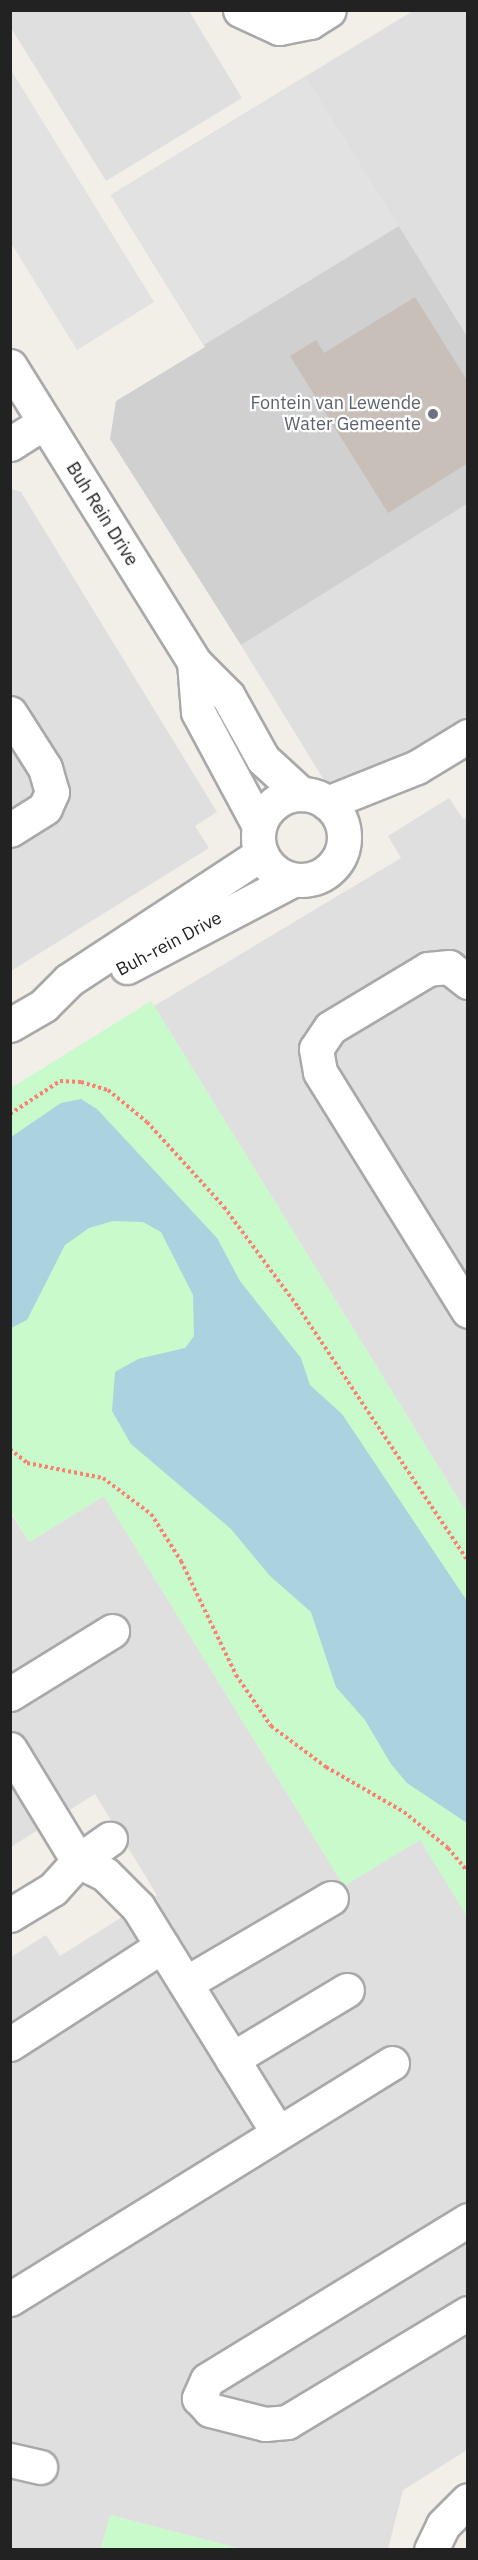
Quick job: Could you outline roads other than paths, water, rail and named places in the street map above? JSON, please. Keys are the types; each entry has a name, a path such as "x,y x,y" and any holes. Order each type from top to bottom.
{"street":[{"path":"240,10 279,28 310,22 329,10"},
{"name":"Buh Rein Drive","path":"10,366 194,662 228,696 263,759 314,798"},
{"path":"10,444 45,422"},
{"name":"Buh Rein Drive","path":"194,662 198,712 260,840"},
{"path":"10,713 45,768 52,792 45,808 10,830"},
{"path":"417,767 314,798 274,803 260,840 268,866 292,880 327,871 344,840 376,802 417,767 468,736"},
{"path":"314,798 337,813 344,840"},
{"name":"Buh-rein Drive","path":"44,1005 69,980 260,840"},
{"name":"Buh-rein Drive","path":"10,1025 44,1005 74,996 292,880"},
{"path":"468,982 449,967 429,969 330,1028 316,1049 320,1072 468,1311"},
{"path":"10,1694 112,1631"},
{"path":"10,1749 20,1785 78,1861 120,1888 186,1983 277,2131"},
{"path":"10,1915 52,1889 78,1861 110,1839"},
{"path":"186,1983 331,1898"},
{"path":"10,2044 162,1946"},
{"path":"232,2059 347,1990"},
{"path":"10,2299 277,2131 392,2064"},
{"path":"468,2220 207,2380 199,2398 210,2410 265,2424 287,2422 468,2313"},
{"path":"431,2550 443,2525 468,2500"}],"water":[{"path":"81,1099 97,1109 217,1238 240,1281 301,1358 310,1385 342,1414 467,1601 467,1823 407,1783 391,1764 365,1720 336,1687 311,1612 270,1576 231,1529 131,1444 112,1411 115,1372 138,1359 185,1348 194,1336 193,1295 161,1232 143,1222 113,1221 89,1228 65,1245 27,1320 11,1328 11,1137 61,1103"}],"place":[{"name":"Fontein van Lewende Water Gemeente","path":"433,414"}]}
